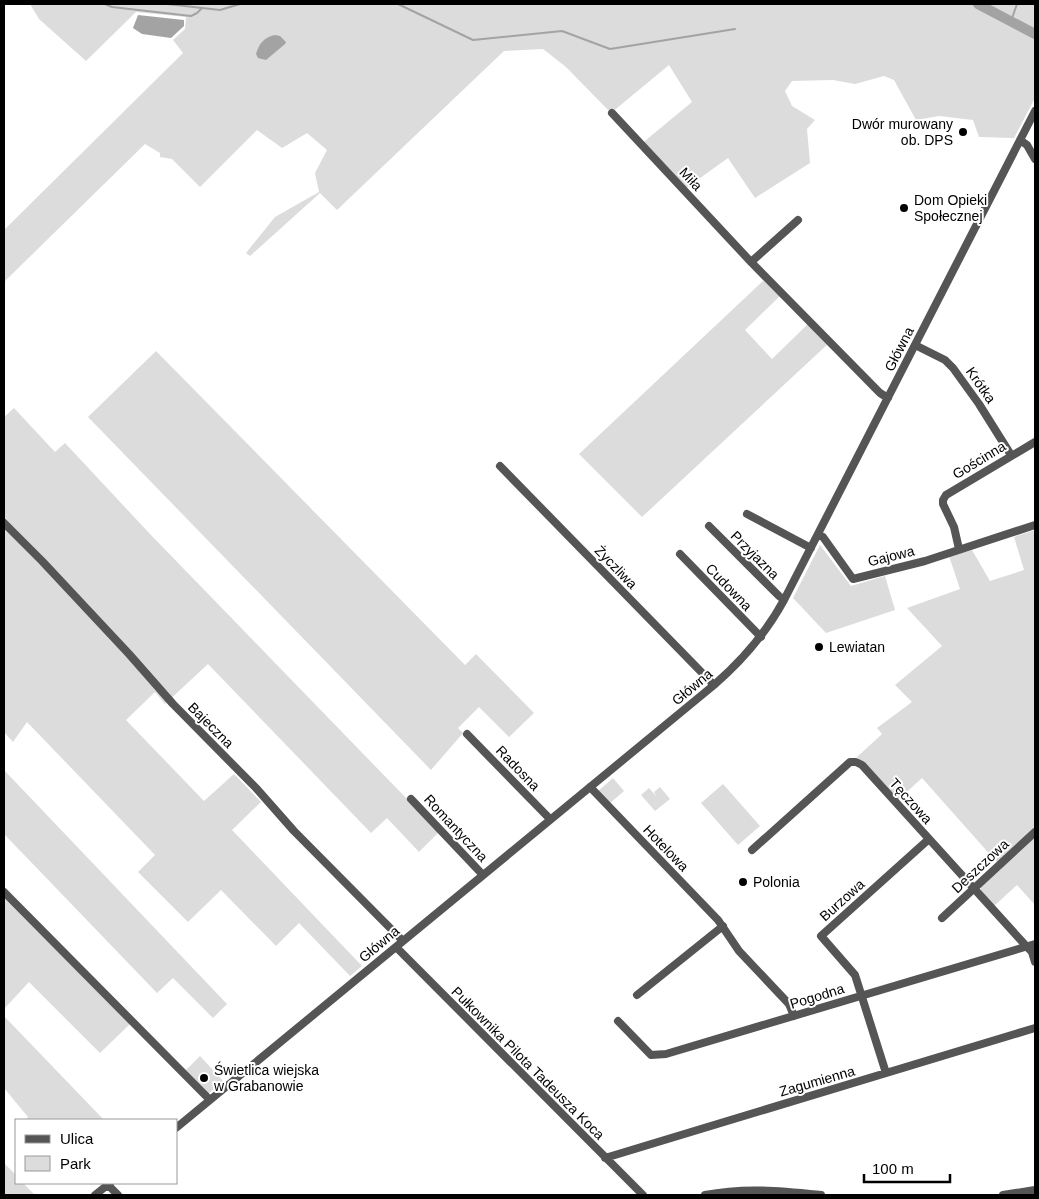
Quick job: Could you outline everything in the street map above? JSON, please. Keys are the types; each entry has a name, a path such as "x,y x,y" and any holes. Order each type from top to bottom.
{"street":[{"name":"Główna","path":"178,1126 714,685 761,638 784,600 818,535 1035,111"},
{"name":"Miła","path":"612,113 751,262 880,393 888,398"},
{"path":"1020,140 1027,145 1035,159"},
{"path":"751,262 798,220"},
{"name":"Krótka","path":"915,345 945,360 953,368 979,404 1011,455"},
{"name":"Gościnna","path":"959,548 954,527 943,504 946,495 1035,442"},
{"name":"Życzliwa","path":"500,466 714,685"},
{"path":"747,514 811,548"},
{"name":"Bajeczna","path":"4,523 49,568 173,704 256,788 294,831 403,941"},
{"name":"Gajowa","path":"818,535 822,537 853,578 925,560 1035,525"},
{"name":"Przyjazna","path":"709,526 784,600"},
{"name":"Cudowna","path":"680,554 761,638"},
{"name":"Radosna","path":"467,734 550,819"},
{"name":"Tęczowa","path":"752,850 850,762 856,762 862,765 1032,952 1035,962"},
{"name":"Hotelowa","path":"590,787 718,920 739,952 789,1004 794,1016"},
{"name":"Romantyczna","path":"411,799 482,875"},
{"name":"Deszczowa","path":"942,918 1035,832"},
{"name":"Burzowa","path":"886,1073 855,975 821,936 929,839"},
{"path":"4,892 210,1100"},
{"path":"637,995 723,926"},
{"name":"Pogodna","path":"618,1021 651,1055 657,1056 1035,944"},
{"name":"Pułkownika Pilota Tadeusza Koca","path":"396,947 643,1195"},
{"name":"Zagumienna","path":"605,1158 1035,1028"},
{"path":"95,1195 109,1184 118,1195"},
{"path":"706,1195 748,1189 821,1195"},
{"path":"1003,1195 1035,1190"}],"green space":[{"path":"30,4 1035,4 1035,98 1014,138 979,137 973,120 939,116 916,120 894,80 884,76 855,84 833,80 792,81 785,91 792,106 815,120 807,129 810,163 755,198 728,158 682,191 640,145 692,102 669,65 611,113 566,67 543,49 504,51 337,210 320,193 250,256 246,253 275,217 319,192 315,173 327,150 307,133 282,148 257,130 200,187 172,159 160,157 160,153 145,144 4,282 4,230 183,53 173,40 185,29 186,17 136,12 86,61 39,19"},
{"path":"765,279 781,295 745,330 772,359 809,323 829,343 642,517 579,454"},
{"path":"156,351 465,665 476,654 534,713 509,737 479,707 458,728 463,733 431,770 88,417"},
{"path":"14,408 55,452 65,443 150,534 439,832 419,852 387,818 371,833 208,664 165,704 155,692 126,720 204,801 234,774 261,802 232,830 362,966 350,976 299,923 276,946 221,890 188,922 138,872 155,855 27,722 13,742 4,732 4,417"},
{"path":"1035,530 1035,905 1017,885 994,906 981,892 981,886 1002,868 922,778 898,800 857,757 882,734 877,728 912,702 895,685 942,646 907,608 960,589 949,556 972,550 990,581 1024,570 1014,537"},
{"path":"820,545 851,586 885,576 895,610 826,633 793,598"},
{"path":"4,770 227,1004 213,1018 173,978 157,993 4,834"},
{"path":"613,778 624,791 609,804 597,792"},
{"path":"723,784 760,826 738,845 701,803"},
{"path":"660,787 670,799 655,811 641,795 649,788 657,797 654,792"},
{"path":"4,898 130,1024 100,1053 29,982 4,1009"},
{"path":"4,1016 103,1119 26,1119 28,1117 4,1088"},
{"path":"200,1056 223,1081 208,1094 186,1070"},
{"path":"4,1163 15,1174 15,1184 24,1184 35,1195 4,1195"}],"shaded area":[{"path":"138,15 184,20 184,26 171,38 142,34 133,28"},
{"path":"280,36 286,42 285,44 266,60 258,58 256,54 260,44 268,37"}],"waterway":[{"path":"105,4 112,7 191,16 202,8"},
{"path":"167,4 220,10 240,4"},
{"path":"398,4 473,40 562,31 610,49 735,29"},
{"path":"978,4 1035,34"},
{"path":"1011,21 1017,4"}],"place":[{"name":"Dwór murowany ob. DPS","path":"963,132"},
{"name":"Dom Opieki Społecznej","path":"904,208"},
{"name":"Lewiatan","path":"819,647"},
{"name":"Polonia","path":"743,882"},
{"name":"Świetlica wiejska w Grabanowie","path":"204,1078"}]}
